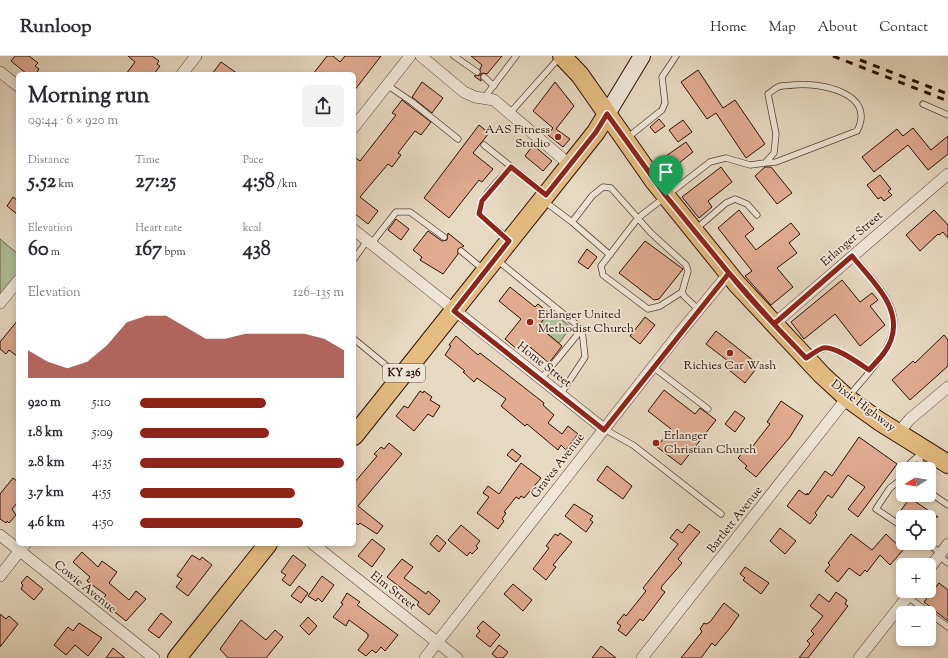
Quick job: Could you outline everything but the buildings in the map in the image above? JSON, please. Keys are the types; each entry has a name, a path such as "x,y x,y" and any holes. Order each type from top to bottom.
{"main road":[{"name":"Dixie Highway","path":"561,56 580,75 666,196 729,273 806,358 847,398 898,433 922,452 948,464"},
{"name":"KY 236","path":"356,434 596,132 642,56"},
{"path":"177,658 266,546"}],"street":[{"path":"184,72 196,56"},
{"path":"421,56 464,92 475,97 494,100 570,165"},
{"path":"356,124 408,57"},
{"path":"0,72 16,84"},
{"name":"Erlanger Street","path":"774,324 948,174"},
{"name":"Home Street","path":"356,232 604,430"},
{"name":"Graves Avenue","path":"424,658 653,367 729,273"},
{"path":"0,303 16,283"},
{"path":"898,433 910,419 948,387"},
{"name":"Bartlett Avenue","path":"642,658 847,398"},
{"name":"Cowie Avenue","path":"0,535 16,544"},
{"name":"Elm Street","path":"316,546 457,658"},
{"path":"0,576 22,548"},
{"name":"Cowie Avenue","path":"22,548 154,658"},
{"path":"936,562 944,554"},
{"path":"859,658 907,598"}],"lane":[{"path":"454,56 477,72"},
{"path":"484,98 516,56"},
{"path":"510,113 561,56"},
{"path":"625,140 662,110 666,103 662,77 676,56"},
{"path":"484,78 494,86"},
{"path":"572,222 592,196 603,187 610,188 638,218 686,265 688,271 682,292 660,306 648,309 603,275 601,266 638,218 710,162 717,159 726,158 750,166 765,162 776,162 857,131 862,123 862,112 853,99 836,89 817,84 778,87 768,94 776,134 774,153 765,162"},
{"path":"387,85 412,102 458,139"},
{"path":"923,104 948,115"},
{"path":"484,145 610,255"},
{"path":"509,241 479,214 482,201 511,167"},
{"path":"694,230 726,203 735,199 747,204 758,215"},
{"path":"356,257 396,212 410,212 444,237"},
{"path":"461,252 491,265 582,329 586,357 560,395"},
{"path":"847,398 886,349 891,340 894,320 893,311 885,297 852,256"},
{"path":"682,292 684,296 699,310"},
{"path":"541,380 582,329"},
{"path":"356,341 401,378"},
{"path":"806,358 822,348 827,348 844,355 869,370"},
{"path":"653,367 708,409"},
{"name":"Home Street","path":"604,430 634,445 721,514"},
{"path":"911,462 922,452"},
{"path":"920,462 922,452"},
{"path":"896,483 890,488 876,509 896,523"},
{"path":"936,497 948,505"},
{"path":"915,598 948,627"}],"green space":[{"path":"0,239 16,252 16,283 0,303"},
{"path":"551,311 571,327 559,343 538,326"}],"railway":[{"path":"833,56 948,101"},
{"path":"860,60 948,94"}],"place":[{"name":"AAS Fitness Studio","path":"558,137"},
{"name":"Erlanger United Methodist Church","path":"530,322"},
{"name":"Richies Car Wash","path":"730,353"},
{"name":"Erlanger Christian Church","path":"656,443"}],"route":[{"path":"666,196 607,114 596,132 546,195 511,167 482,201 479,208 479,214 509,241 454,311 604,430 674,339 729,273 737,284 774,324 806,358 822,348 827,348 844,355 869,370 886,349 891,340 894,320 893,311 885,297 852,256 787,311 774,324 737,284 729,273 666,196"}]}
